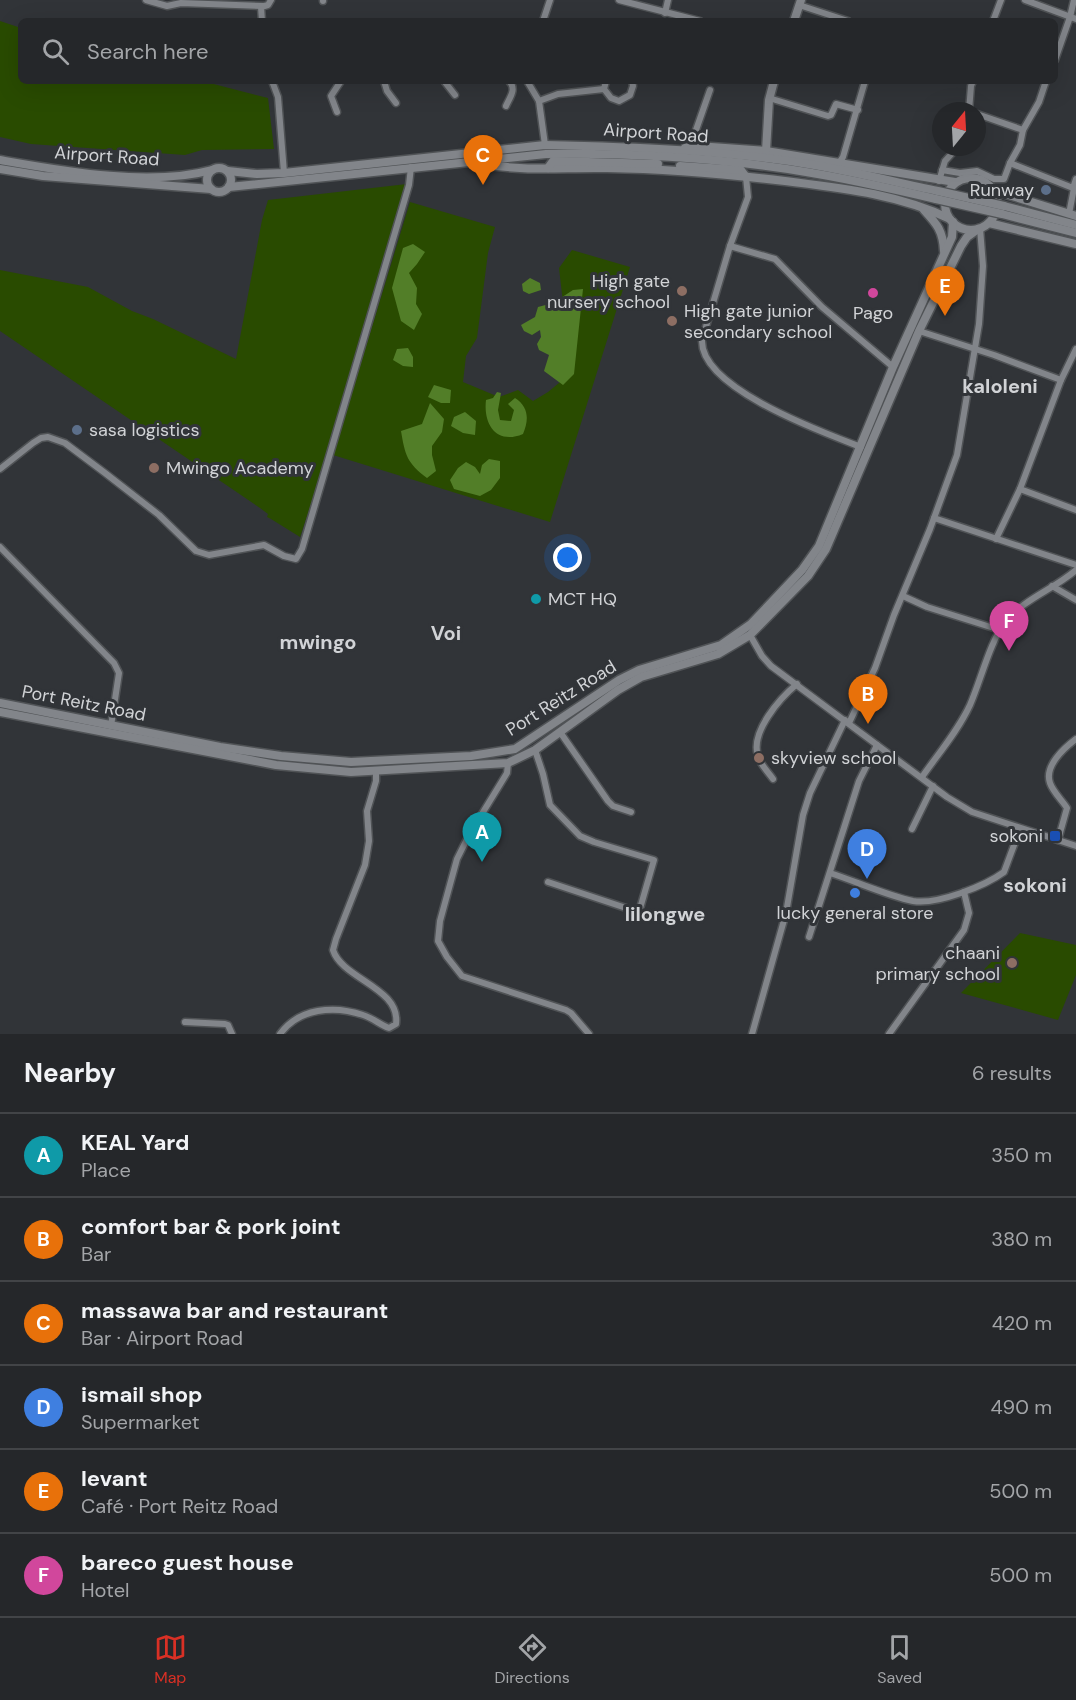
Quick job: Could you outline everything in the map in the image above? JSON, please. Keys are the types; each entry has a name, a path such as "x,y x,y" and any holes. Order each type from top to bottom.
{"main road":[{"path":"795,18 800,3"},
{"path":"766,151 769,98 773,84"},
{"name":"Airport Road","path":"228,171 257,174 284,173 545,145 601,146 673,151 881,177 1076,225"},
{"path":"673,151 697,146 766,151 955,182"},
{"name":"Airport Road","path":"229,187 546,154 582,153 772,163 1002,214 1076,233"},
{"name":"Airport Road","path":"0,160 45,168 155,177 179,177 212,170"},
{"path":"467,161 500,167 666,170 746,177 865,192 922,208 962,228 979,228"},
{"path":"218,168 228,171 231,177 229,187 221,192 211,189 207,179 212,170 218,168"},
{"name":"Airport Road","path":"0,169 43,177 211,189"},
{"path":"0,712 276,765 351,772 508,763 535,750 618,690 641,677 718,654 750,635 808,576 826,549 919,331 961,246 967,237 989,223 994,216 997,199 986,182 977,178 964,178 955,182 949,189 945,202 951,221"},
{"path":"993,190 1072,215"},
{"path":"922,208 938,226 943,236 944,254"},
{"name":"Port Reitz Road","path":"0,703 111,726 271,754 351,762 471,756 515,749 619,680 639,670 721,645 751,624 802,570 819,546 893,367 952,237 951,221"},
{"path":"989,223 1076,244"}],"street":[{"path":"146,0 167,6 181,3 263,6 268,5 271,0"},
{"path":"544,18 550,0"},
{"path":"619,0 687,18"},
{"path":"665,13 668,0"},
{"path":"994,18 1001,0"},
{"path":"1025,0 1073,18"},
{"path":"1058,53 1073,18 1074,0"},
{"path":"800,3 840,18"},
{"path":"262,18 263,6"},
{"path":"273,84 278,97 284,173"},
{"path":"337,112 331,96 339,84"},
{"path":"385,84 396,103"},
{"path":"446,84 455,95"},
{"path":"506,106 513,91 512,84"},
{"path":"529,84 539,101 545,145"},
{"path":"605,84 604,89 611,99 624,100 632,91 632,84"},
{"path":"839,163 843,157 864,84"},
{"path":"970,102 972,84"},
{"path":"942,170 960,173 977,171 994,179 1004,179 1010,162 1020,145 1023,130 1040,102 1045,84"},
{"path":"539,101 567,92 604,89"},
{"path":"697,146 696,130 710,90"},
{"path":"769,98 828,116 831,115 836,104 858,110"},
{"path":"986,117 1023,130"},
{"path":"939,181 945,161 949,156"},
{"path":"1010,162 1074,188"},
{"path":"0,469 40,438 55,439 65,443 159,515 196,551 209,555 264,545 284,556 296,559 302,549 409,185 411,167"},
{"path":"746,177 748,197 730,246 702,340 704,355 717,372 737,389 826,434 861,447"},
{"path":"1072,215 1076,179"},
{"path":"753,1034 786,913 803,815 810,794 875,668 957,454 979,324 983,266 979,228"},
{"path":"730,246 775,259 822,307 893,367"},
{"path":"919,331 975,348 1061,380"},
{"path":"996,539 1020,489 1061,380 1076,349"},
{"path":"1020,489 1076,510"},
{"path":"934,518 1076,567"},
{"path":"0,547 114,663 119,673 111,726"},
{"path":"922,777 962,720 1000,630 1014,612 1076,567"},
{"path":"1052,586 1076,600"},
{"path":"903,596 927,607 1000,630"},
{"path":"750,635 766,661 877,745 972,812 1076,846"},
{"path":"773,779 759,759 757,740 777,704 797,684"},
{"path":"560,732 608,801 614,806 631,812"},
{"path":"1058,840 1067,808 1050,783 1050,770 1057,754 1076,739"},
{"path":"809,937 859,782 877,745"},
{"path":"535,750 550,805 580,836 654,860 639,912"},
{"path":"508,763 507,773 457,859 440,921 438,941 459,974 566,1010 589,1034"},
{"path":"280,1034 294,1019 317,1011 362,1015 389,1028 396,1024 396,1015 391,1003 340,961 333,950 365,865 369,841 368,811 376,782 376,771"},
{"path":"912,829 933,786"},
{"path":"830,873 914,901 936,900 964,892 1004,872 1020,829"},
{"path":"548,882 647,915"},
{"path":"889,1034 964,930 969,913 964,892"},
{"path":"185,1022 225,1024 231,1029 232,1034"}],"green space":[{"path":"0,21 18,27 18,84 214,84 268,98 274,149 202,150 185,155 31,144 0,137"},
{"path":"407,184 334,436 300,537 267,517 268,514 260,508 0,331 0,270 88,287 132,311 236,359 262,220 268,200"},
{"path":"410,202 495,227 488,253 477,338 466,356 463,382 499,397 518,390 533,401 571,373 559,268 572,250 630,267 550,522 333,455"},
{"path":"413,244 425,252 409,273 417,288 416,304 422,314 414,330 401,321 392,288 403,248"},
{"path":"530,278 540,283 541,290 529,294 523,291 522,284"},
{"path":"583,289 574,374 563,385 544,371 549,355 539,350 537,344 541,337 540,330 532,335 524,331 521,325 535,317 538,307 553,303 573,290"},
{"path":"408,348 413,357 413,367 403,366 393,360 397,349"},
{"path":"434,385 451,390 450,403 441,403 428,397"},
{"path":"497,392 501,393 498,410 500,420 511,421 514,410 508,404 515,398 523,405 527,419 523,434 506,437 499,435 490,425 486,400 493,398"},
{"path":"430,403 444,419 442,432 432,446 436,471 427,478 415,468 408,458 401,431 422,424"},
{"path":"465,412 476,421 475,435 463,433 451,426 454,417"},
{"path":"489,459 500,461 500,478 491,490 480,496 454,489 450,480 458,468 466,462 475,467 480,474 482,465"},
{"path":"1020,933 1076,945 1076,975 1058,1020 961,993"}],"place":[{"name":"massawa bar and restaurant","path":"483,185"},
{"name":"Runway","path":"1046,190"},
{"name":"High gate nursery school","path":"682,291"},
{"name":"Pago","path":"873,293"},
{"name":"levant","path":"945,316"},
{"name":"High gate junior secondary school","path":"672,321"},
{"name":"sasa logistics","path":"77,430"},
{"name":"Mwingo Academy","path":"154,468"},
{"name":"MCT HQ","path":"536,599"},
{"name":"bareco guest house","path":"1009,651"},
{"name":"comfort bar & pork joint","path":"868,724"},
{"name":"skyview school","path":"759,758"},
{"name":"sokoni","path":"1055,836"},
{"name":"KEAL Yard","path":"482,862"},
{"name":"ismail shop","path":"867,879"},
{"name":"lucky general store","path":"855,893"},
{"name":"chaani primary school","path":"1012,963"}],"district":[{"name":"kaloleni","path":"1000,386"},
{"name":"Voi","path":"446,633"},
{"name":"mwingo","path":"318,642"},
{"name":"sokoni","path":"1035,885"},
{"name":"lilongwe","path":"665,914"}]}
